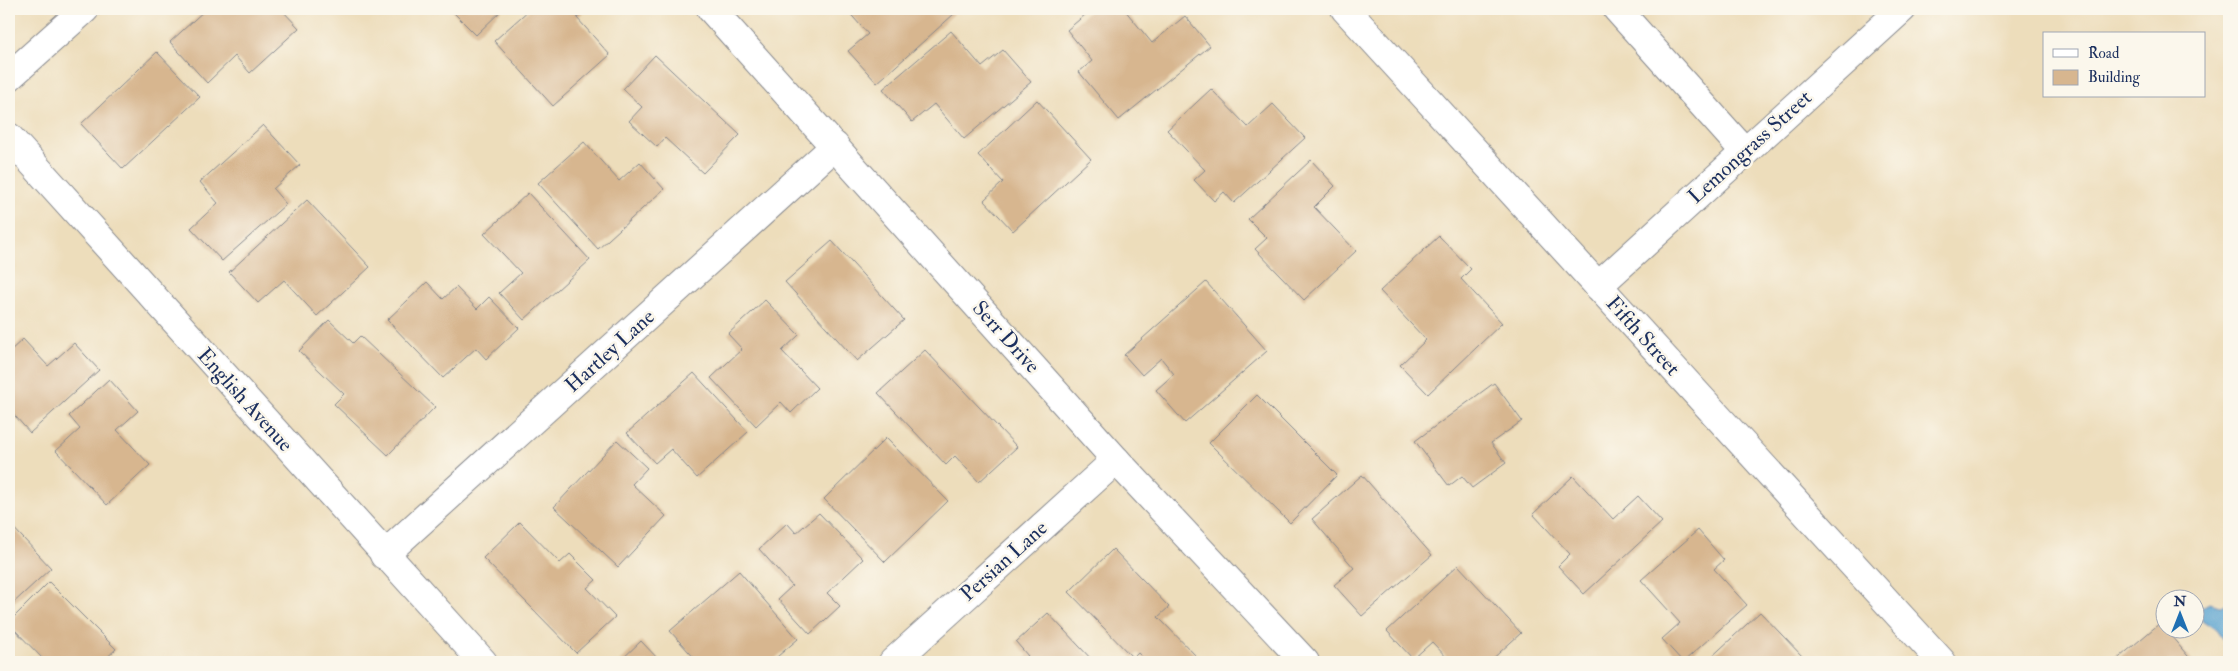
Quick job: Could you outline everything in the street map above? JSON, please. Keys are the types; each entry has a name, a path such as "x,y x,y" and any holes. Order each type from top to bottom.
{"street":[{"path":"9,77 85,9"},
{"name":"Serr Drive","path":"711,9 1116,460 1304,662"},
{"name":"Fifth Street","path":"1345,9 1942,662"},
{"path":"1617,9 1745,152"},
{"name":"Lemongrass Street","path":"1598,286 1902,9"},
{"name":"English Avenue","path":"9,137 384,555 483,662"},
{"name":"Hartley Lane","path":"384,555 835,146"},
{"name":"Persian Lane","path":"893,662 1116,460"}],"water":[{"path":"2209,603 2220,606 2229,604 2229,649 2216,630 2206,623 2206,605"}],"building":[{"path":"206,9 281,9 299,28 250,73 235,56 207,83 170,42"},
{"path":"450,9 503,9 476,35"},
{"path":"530,9 587,9 577,18 610,55 553,106 494,41"},
{"path":"846,9 950,9 954,14 877,83 848,51 868,34"},
{"path":"1092,9 1124,9 1152,43 1185,16 1210,46 1119,120 1079,72 1092,61 1067,30"},
{"path":"951,31 982,67 1003,50 1031,82 964,139 934,104 912,122 883,89"},
{"path":"157,52 200,97 123,169 81,124"},
{"path":"655,55 740,135 703,173 665,138 657,147 629,121 642,107 623,89"},
{"path":"1211,89 1248,127 1273,104 1305,138 1234,203 1224,192 1214,201 1194,180 1205,170 1167,130"},
{"path":"1037,100 1091,159 1013,231 984,200 1003,182 978,155"},
{"path":"263,125 300,165 273,189 286,204 222,261 191,228 218,203 200,182"},
{"path":"584,142 619,181 640,162 664,189 598,249 538,183"},
{"path":"1311,160 1335,186 1314,207 1356,251 1304,300 1255,249 1267,238 1248,219"},
{"path":"528,193 590,260 524,320 499,293 521,273 484,234"},
{"path":"307,200 370,267 317,316 284,280 258,303 229,272"},
{"path":"1439,236 1471,269 1461,279 1502,323 1428,394 1400,365 1426,340 1380,291"},
{"path":"832,241 904,320 857,361 785,282"},
{"path":"427,282 443,299 456,287 477,309 489,297 519,328 486,359 476,348 443,378 387,320"},
{"path":"1206,282 1267,351 1185,423 1156,390 1174,374 1161,358 1142,375 1124,355"},
{"path":"765,300 799,335 782,351 817,388 791,413 781,402 756,426 711,378 742,349 728,334"},
{"path":"329,320 353,343 360,336 435,407 388,455 334,404 344,394 299,351"},
{"path":"23,339 48,366 74,343 99,370 30,433 9,409 9,352"},
{"path":"925,350 1017,447 979,482 955,456 946,465 878,393"},
{"path":"694,373 748,432 697,478 671,449 655,463 627,433"},
{"path":"109,379 138,411 117,430 150,465 107,505 56,451 80,429 69,416"},
{"path":"1494,383 1522,421 1491,443 1506,463 1472,488 1462,476 1449,486 1415,441"},
{"path":"1257,395 1337,475 1290,523 1209,443"},
{"path":"886,438 948,501 885,562 824,499"},
{"path":"617,440 647,468 632,484 666,516 618,567 554,507"},
{"path":"1362,475 1432,555 1362,616 1334,585 1354,568 1312,519"},
{"path":"1573,476 1613,519 1638,496 1662,522 1584,594 1558,566 1570,554 1533,514"},
{"path":"819,513 863,559 827,593 840,606 810,634 778,599 792,586 759,549 787,523 796,533"},
{"path":"520,522 560,563 570,554 596,580 587,588 615,617 576,653 483,558"},
{"path":"9,523 51,568 9,607"},
{"path":"1698,530 1724,560 1714,569 1747,605 1683,662 1662,639 1680,623 1641,580"},
{"path":"1113,549 1169,607 1158,617 1198,658 1194,662 1147,662 1138,653 1133,658 1069,592"},
{"path":"1458,565 1521,633 1489,662 1451,662 1432,642 1413,659 1387,631"},
{"path":"739,571 798,639 771,662 698,662 670,631"},
{"path":"49,582 116,649 102,662 44,662 9,624"},
{"path":"1760,612 1803,657 1798,662 1706,662"},
{"path":"1048,613 1094,662 1021,662 1028,656 1016,642"},
{"path":"2156,626 2156,638 2173,638 2193,662 2114,662"},
{"path":"641,641 661,662 619,662"}]}
